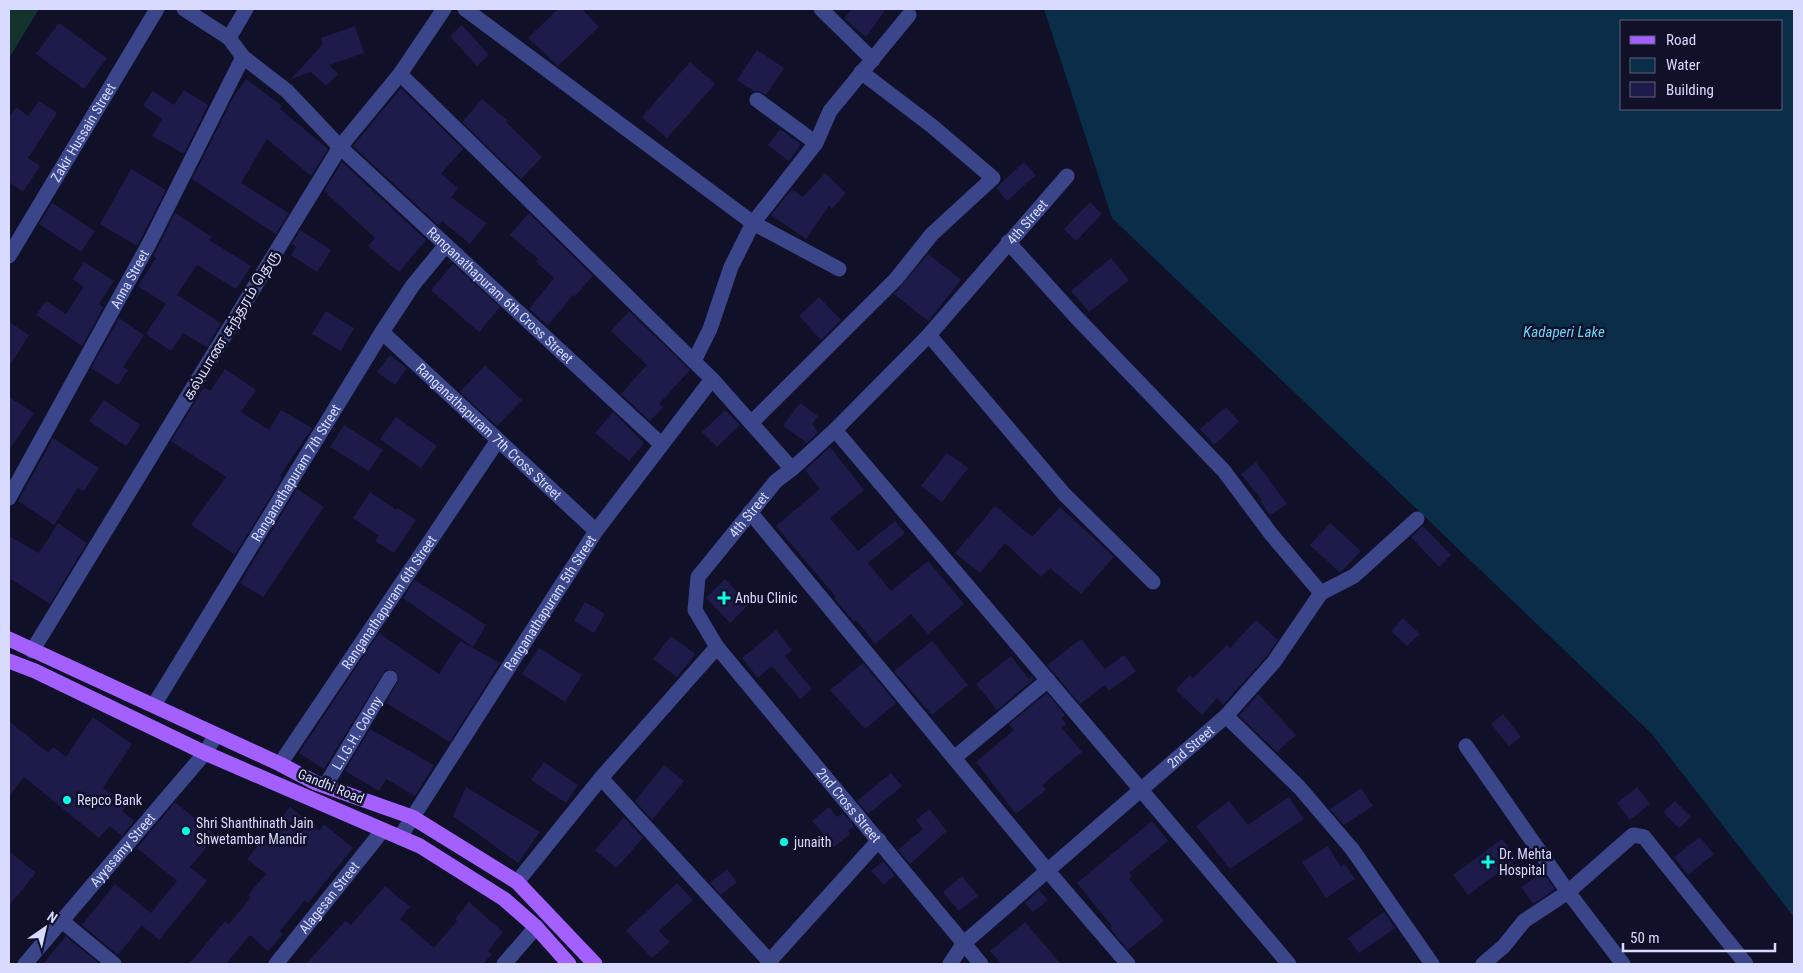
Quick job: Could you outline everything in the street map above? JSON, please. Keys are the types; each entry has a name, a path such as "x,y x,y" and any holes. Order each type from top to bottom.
{"main road":[{"name":"Gandhi Road","path":"9,639 325,786 412,817 517,882 595,964"},
{"name":"Gandhi Road","path":"9,661 35,671 205,753 420,846 504,899 536,927 569,964"}],"street":[{"name":"Zakir Hussain Street","path":"9,256 157,9"},
{"path":"184,9 229,38 246,9"},
{"name":"கல்யாண சுந்தரம் தெரு","path":"32,651 340,147 400,74 444,9"},
{"path":"465,9 753,223 839,269"},
{"path":"821,9 873,60"},
{"path":"694,361 710,329 731,267 753,223 816,143 830,111 910,15"},
{"name":"Ranganathapuram 6th Cross Street","path":"229,38 243,57 287,91 340,147 661,444"},
{"name":"Anna Street","path":"9,498 150,242 243,57"},
{"path":"751,423 896,279 932,234 993,178 932,126 861,72"},
{"path":"400,74 712,379 792,470"},
{"path":"757,100 816,143"},
{"name":"4th Street","path":"717,647 695,610 698,577 776,481 792,470 835,430 929,334 1067,176"},
{"path":"1008,242 1076,317 1224,471 1271,534 1321,594"},
{"name":"Ranganathapuram 7th Street","path":"154,705 382,332 413,285 446,245"},
{"name":"Ranganathapuram 7th Cross Street","path":"382,332 596,531"},
{"path":"929,334 1064,494 1153,582"},
{"name":"Ranganathapuram 5th Street","path":"400,837 596,531 712,379"},
{"path":"835,430 1289,964"},
{"name":"Ranganathapuram 6th Street","path":"280,764 498,440"},
{"path":"750,512 1046,869 1128,964"},
{"name":"2nd Street","path":"950,964 964,943 1046,869 1226,716 1274,662 1321,594 1354,576 1417,519"},
{"path":"517,882 601,778 717,647"},
{"name":"2nd Cross Street","path":"717,647 981,964"},
{"name":"L.I.G.H. Colony","path":"325,786 390,678"},
{"path":"954,758 1048,680"},
{"path":"1226,716 1299,787 1352,849 1432,964"},
{"name":"Ayyasamy Street","path":"25,964 205,753 216,735"},
{"path":"1466,746 1568,892 1623,964"},
{"path":"601,778 769,963 878,840"},
{"name":"Alagesan Street","path":"276,964 383,830"},
{"path":"1483,964 1504,946 1524,922 1568,892 1633,835 1644,837 1746,964"},
{"path":"62,921 114,964"},
{"path":"504,964 536,927"}],"green space":[{"path":"9,9 39,9 9,58"}],"water":[{"name":"Kadaperi Lake","path":"1044,9 1794,9 1794,917 1651,733 1112,218"}],"building":[{"path":"558,9 582,9 599,27 558,66 528,38"},
{"path":"851,9 886,9 866,37 844,19"},
{"path":"59,23 107,58 84,89 36,54"},
{"path":"462,25 489,55 477,66 450,36"},
{"path":"355,26 364,53 329,65 338,74 326,86 311,72 291,79 323,44 321,38"},
{"path":"757,50 784,68 766,95 754,91 737,80"},
{"path":"690,62 715,84 667,138 642,117"},
{"path":"246,79 282,106 280,109 328,149 311,176 267,139 241,183 289,213 276,234 192,179 234,96"},
{"path":"401,88 463,149 441,174 458,188 451,197 486,223 470,244 442,221 438,225 353,146"},
{"path":"184,90 208,105 184,154 152,136 162,119 143,105 153,91 174,105"},
{"path":"482,99 507,120 506,122 542,157 521,179 462,122"},
{"path":"39,101 57,113 28,158 40,166 23,192 9,182 9,118 16,107 28,116"},
{"path":"780,129 801,144 789,161 768,145"},
{"path":"342,162 426,240 399,272 368,246 375,238 324,191"},
{"path":"1024,162 1036,175 1007,201 996,188"},
{"path":"131,169 166,190 137,246 100,224"},
{"path":"825,173 846,193 832,209 829,206 806,239 771,215 792,189 803,197"},
{"path":"1090,202 1102,214 1076,241 1064,229"},
{"path":"52,203 95,231 81,252 39,224"},
{"path":"175,213 212,237 209,240 251,266 236,289 197,265 177,295 221,323 207,347 183,333 171,351 146,334 166,304 138,286 156,258 153,256"},
{"path":"529,213 593,276 574,297 573,295 548,325 529,309 554,278 536,262 538,259 510,235"},
{"path":"300,230 331,250 317,272 291,255 296,247 292,244"},
{"path":"928,254 961,280 928,321 894,294"},
{"path":"1111,258 1129,280 1089,312 1071,291"},
{"path":"84,262 114,281 99,304 103,308 82,346 36,315 46,301 66,314 84,287 73,279"},
{"path":"453,264 500,307 479,332 431,290"},
{"path":"819,297 841,320 821,340 799,316"},
{"path":"326,311 354,328 341,351 312,334"},
{"path":"629,311 690,370 659,404 663,407 650,421 621,394 647,365 611,331"},
{"path":"119,318 144,335 123,367 128,370 118,385 91,368"},
{"path":"9,322 29,335 9,366"},
{"path":"390,355 407,368 395,385 377,372"},
{"path":"485,365 522,400 497,426 460,392"},
{"path":"225,369 256,390 241,412 269,430 281,410 312,428 280,476 282,478 235,555 191,525 226,477 171,441 204,387 210,391"},
{"path":"9,397 34,413 9,450"},
{"path":"104,400 140,425 126,446 89,421"},
{"path":"800,403 818,416 812,424 818,432 807,443 783,426"},
{"path":"1226,407 1239,422 1214,445 1200,429"},
{"path":"725,410 740,425 717,447 702,432"},
{"path":"613,412 644,443 629,461 595,433"},
{"path":"396,417 437,446 421,468 380,439"},
{"path":"344,425 383,450 369,471 330,447"},
{"path":"53,438 99,468 84,491 78,488 54,525 18,501"},
{"path":"830,447 864,490 830,518 858,551 895,521 905,533 868,563 891,591 928,561 964,604 928,634 911,614 875,644 856,620 854,622 834,598 836,597 776,526 820,489 805,470"},
{"path":"947,453 968,468 942,502 921,486"},
{"path":"1256,462 1287,504 1270,515 1260,501 1262,500 1241,474"},
{"path":"297,489 324,507 263,597 240,583"},
{"path":"370,492 396,510 397,508 416,520 394,553 375,541 379,536 353,518"},
{"path":"995,506 1032,537 1060,507 1114,557 1081,594 1050,568 1041,577 1005,543 980,573 955,553"},
{"path":"58,523 87,543 50,604 9,578 9,536 39,553"},
{"path":"1330,523 1361,551 1340,573 1310,545"},
{"path":"1423,526 1451,555 1439,567 1411,537"},
{"path":"725,579 749,604 730,623 706,598"},
{"path":"415,580 486,625 473,647 403,598"},
{"path":"585,602 605,614 594,633 574,621"},
{"path":"1403,618 1420,634 1407,646 1391,631"},
{"path":"1256,620 1278,640 1267,656 1223,705 1217,698 1202,715 1176,690 1190,675 1193,678 1227,645 1230,648"},
{"path":"776,630 792,650 785,656 812,689 800,699 772,666 758,678 742,658"},
{"path":"379,633 439,674 460,641 500,663 450,742 386,703 399,678 394,670 385,670 324,769 299,753"},
{"path":"671,636 695,654 677,677 653,659"},
{"path":"1081,639 1105,669 1124,655 1136,671 1109,691 1105,685 1080,704 1047,665"},
{"path":"932,641 968,685 932,715 894,671"},
{"path":"539,648 582,675 565,702 522,674"},
{"path":"1011,656 1029,679 1032,676 1034,679 997,710 976,684"},
{"path":"863,663 896,703 865,729 830,690"},
{"path":"1047,693 1065,715 1062,718 1066,724 1062,728 1082,752 1042,785 1046,790 1016,814 976,762 1014,730 1009,724"},
{"path":"1258,694 1296,735 1277,752 1239,716"},
{"path":"1503,714 1521,737 1509,746 1491,724"},
{"path":"93,717 132,744 103,788 126,806 122,811 134,821 122,836 110,826 99,838 24,777 9,796 9,721 48,753 53,747 66,757"},
{"path":"370,729 434,765 415,796 386,779 379,791 345,771"},
{"path":"544,762 578,785 566,803 531,780"},
{"path":"664,765 684,781 652,820 635,801"},
{"path":"891,773 902,786 868,814 857,801"},
{"path":"466,787 540,832 518,863 453,816"},
{"path":"1637,787 1650,804 1630,820 1617,803"},
{"path":"1361,788 1373,806 1344,825 1330,809"},
{"path":"1289,797 1304,819 1230,869 1196,826 1229,801 1248,825"},
{"path":"1675,801 1691,817 1679,828 1663,812"},
{"path":"175,802 216,836 190,867 207,881 159,940 142,925 118,955 82,925 115,884 151,913 177,881 137,848"},
{"path":"290,807 319,831 324,824 353,848 308,903 305,900 280,931 283,934 268,951 250,935 226,964 189,964 225,921 229,924 251,897 248,895 266,874 247,859"},
{"path":"829,807 837,817 843,813 854,826 848,831 850,834 834,847 812,821"},
{"path":"929,809 947,831 910,864 898,850 923,829 916,820"},
{"path":"624,817 643,838 616,868 595,850"},
{"path":"1152,821 1168,841 1129,873 1132,876 1129,879 1164,921 1128,950 1110,928 1112,926 1077,883"},
{"path":"1700,837 1714,854 1688,875 1674,857"},
{"path":"1502,839 1517,859 1468,895 1453,875"},
{"path":"1328,846 1341,867 1345,864 1355,879 1326,898 1302,862"},
{"path":"9,851 36,873 9,906"},
{"path":"883,861 895,875 884,885 871,871"},
{"path":"727,869 737,882 721,895 710,883"},
{"path":"1543,872 1555,889 1533,904 1521,887"},
{"path":"962,876 978,896 959,911 943,892"},
{"path":"677,883 693,900 659,931 670,942 652,958 626,931"},
{"path":"385,886 410,907 400,919 434,948 457,921 455,919 469,902 503,932 488,951 492,954 483,964 306,964 345,921 351,925"},
{"path":"1039,890 1048,900 1033,912 1025,903"},
{"path":"1384,912 1395,928 1359,953 1348,938"},
{"path":"1025,922 1061,964 1002,964 990,951"},
{"path":"66,936 70,940 100,964 43,964"}],"place":[{"name":"Anbu Clinic","path":"724,598"},
{"name":"Repco Bank","path":"67,800"},
{"name":"Shri Shanthinath Jain Shwetambar Mandir","path":"186,831"},
{"name":"junaith","path":"784,842"},
{"name":"Dr. Mehta Hospital","path":"1488,862"}]}
